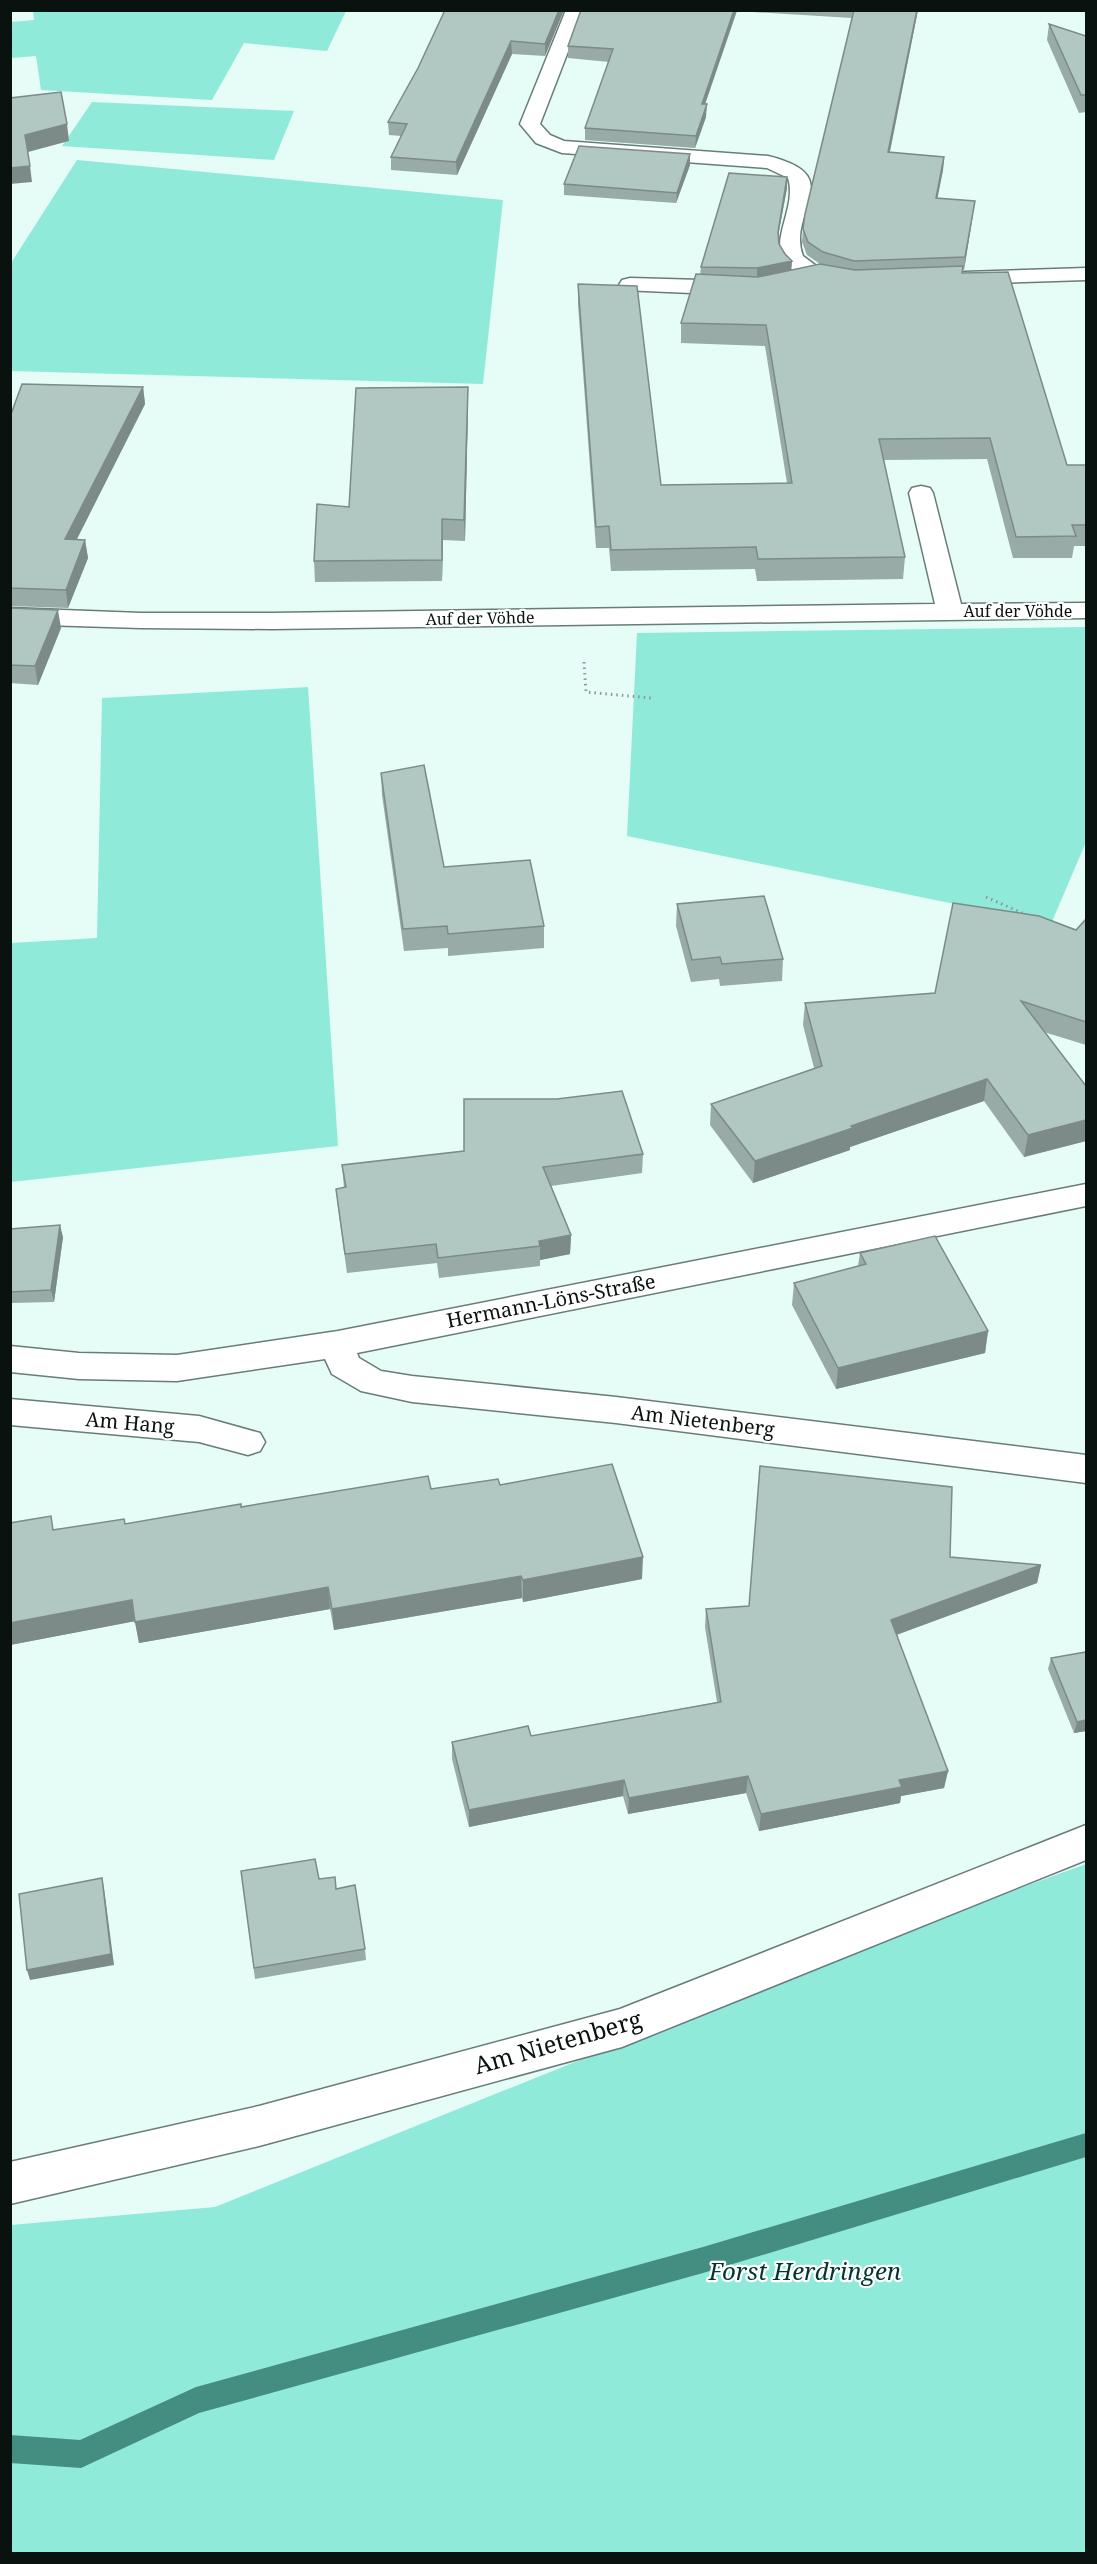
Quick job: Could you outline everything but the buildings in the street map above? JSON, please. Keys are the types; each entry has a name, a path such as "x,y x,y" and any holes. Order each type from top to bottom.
{"street":[{"path":"575,10 531,124 535,133 547,142 562,147 768,162 786,167 798,176 801,187 789,249 794,259 804,268 818,275 835,280 865,281"},
{"path":"945,279 1085,274"},
{"path":"788,282 818,275"},
{"path":"630,285 757,288"},
{"name":"Auf der Vöhde","path":"921,493 950,612"},
{"name":"Auf der Vöhde","path":"10,616 154,621 338,621 1086,611"},
{"name":"Hermann-Löns-Straße","path":"10,1359 79,1366 177,1368 338,1344 1086,1195"},
{"name":"Am Nietenberg","path":"338,1344 345,1365 373,1382 412,1389 628,1411 1086,1469"},
{"name":"Am Hang","path":"10,1412 199,1429 248,1442"},
{"name":"Am Nietenberg","path":"10,2183 259,2126 622,2028 1086,1842"}],"path":[{"path":"581,616 586,692 651,698"},
{"path":"986,897 1036,919"}],"green space":[{"path":"33,10 346,11 327,51 244,43 212,100 41,90 36,56 11,58 11,22 34,20"},
{"path":"92,102 294,111 274,160 62,146"},
{"path":"77,160 503,200 483,384 11,371 11,263"},
{"path":"1086,627 1086,842 1051,924 627,836 637,633"},
{"path":"308,687 338,1146 11,1182 11,943 97,938 102,698"},
{"name":"Forst Herdringen","path":"1086,1864 1086,2553 11,2554 11,2225 215,2207 885,1937"}],"waterway":[{"path":"10,2449 81,2454 196,2400 703,2260 1086,2145"}]}
